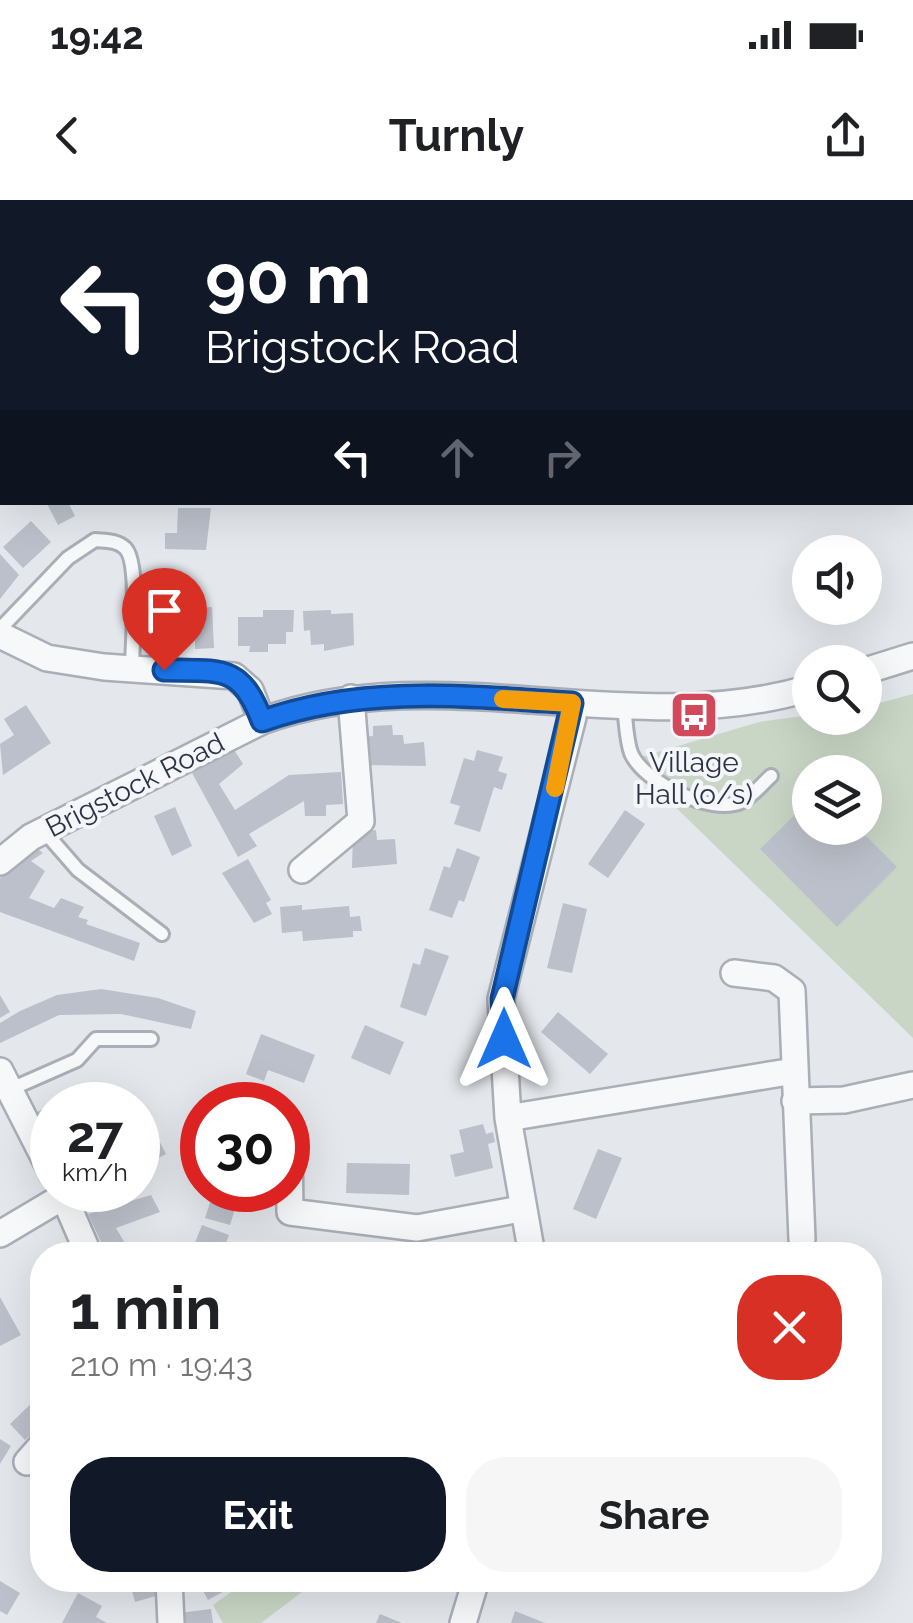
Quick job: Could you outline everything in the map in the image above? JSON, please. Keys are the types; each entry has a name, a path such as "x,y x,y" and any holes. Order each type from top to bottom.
{"street":[{"path":"0,632 46,658 234,676 250,690 262,721"},
{"path":"882,666 913,656"},
{"name":"Brigstock Road","path":"0,862 44,830 262,721 300,707 351,698 459,696 676,709 792,691"},
{"path":"302,870 361,821 351,698"},
{"path":"529,1242 508,1118 502,999 572,703"},
{"path":"734,972 774,978 792,992 802,1239"},
{"path":"508,1118 794,1071"},
{"path":"5,1080 30,1130"},
{"path":"796,1101 844,1100 913,1085"},
{"path":"0,1234 30,1210"},
{"path":"290,1212 416,1228 521,1210"},
{"path":"70,1212 83,1242"},
{"path":"169,1592 171,1623"},
{"path":"463,1623 472,1592"}],"lane":[{"path":"0,632 68,558 95,540 114,542 127,549 134,565 132,668"},
{"path":"624,706 634,759 652,777 723,805 740,802 771,776"},
{"path":"44,830 78,870 162,934"},
{"path":"5,1080 77,1060 96,1039 151,1039"}],"green space":[{"path":"913,694 913,1038 628,761 759,722 792,717 792,735 882,735 882,702"},
{"path":"231,1592 302,1592 261,1623 223,1623 213,1605"}],"building":[{"path":"48,505 70,505 75,516 58,525"},
{"path":"178,508 211,508 206,550 165,549 165,533 177,533"},
{"path":"31,521 51,542 23,568 3,547"},
{"path":"0,554 19,575 0,599"},
{"path":"186,602 187,608 212,607 214,648 195,649 195,640 143,638 142,612 168,611 168,603"},
{"path":"263,610 294,610 293,632 286,632 286,644 268,644 268,652 249,652 250,646 238,646 238,617 263,617"},
{"path":"331,610 331,614 353,613 354,645 324,651 324,644 311,645 310,630 304,631 303,611"},
{"path":"26,705 51,743 3,775 0,744 14,735 4,719"},
{"path":"392,725 393,735 403,735 404,744 424,742 426,766 365,765 363,737 373,736 373,726"},
{"path":"233,748 243,764 219,784 235,810 289,775 341,772 343,804 326,805 326,816 305,816 304,801 249,834 257,846 238,857 192,773"},
{"path":"477,750 503,757 498,771 507,774 502,790 494,787 480,832 454,824 460,806 450,803 464,758 474,761"},
{"path":"175,807 192,846 172,856 154,816"},
{"path":"625,810 645,824 608,878 588,864"},
{"path":"792,818 792,845 875,845 897,867 837,927 760,849"},
{"path":"376,830 377,840 395,839 397,864 352,868 353,832"},
{"path":"31,844 43,853 31,861 45,871 29,898 54,908 61,898 84,907 78,917 88,920 86,924 140,943 134,961 0,912 0,878"},
{"path":"457,848 480,857 464,902 459,900 452,918 429,910 444,866 450,868"},
{"path":"248,859 271,900 266,903 272,914 254,923 222,873"},
{"path":"563,903 587,909 572,973 547,968"},
{"path":"302,905 302,910 349,906 350,917 360,916 362,931 353,931 353,937 303,941 302,931 282,933 280,907"},
{"path":"425,948 449,956 426,1016 400,1007 413,963 420,965"},
{"path":"101,989 158,998 196,1011 191,1029 121,1014 59,1015 0,1043 0,1023 20,1011 57,995"},
{"path":"0,995 10,1012 0,1018"},
{"path":"558,1012 608,1054 590,1074 541,1032"},
{"path":"365,1025 404,1042 390,1075 351,1058"},
{"path":"261,1034 315,1055 304,1082 268,1070 264,1081 246,1074"},
{"path":"483,1124 486,1134 493,1132 495,1142 488,1144 493,1168 455,1177 450,1155 464,1152 459,1130"},
{"path":"598,1149 622,1158 596,1219 573,1209"},
{"path":"347,1163 410,1164 409,1195 346,1193"},
{"path":"160,1212 116,1228 124,1242 101,1242 88,1214"},
{"path":"207,1212 234,1212 230,1225 205,1218"},
{"path":"202,1225 229,1235 227,1242 195,1242"},
{"path":"0,1297 21,1335 0,1346"},
{"path":"30,1405 30,1435 25,1440 10,1424"},
{"path":"0,1439 11,1446 0,1464"},
{"path":"0,1581 20,1593 7,1615 0,1611"},
{"path":"132,1592 158,1592 159,1595 135,1602"},
{"path":"204,1592 223,1592 208,1600"},
{"path":"78,1593 102,1606 96,1617 107,1623 62,1623"},
{"path":"211,1609 213,1623 181,1623 179,1613"},
{"path":"515,1611 545,1623 511,1623"},
{"path":"380,1614 402,1623 376,1623"}],"slow traffic":[{"path":"503,699 572,703 573,717 555,788"}],"place":[{"name":"Village Hall (o/s)","path":"694,715"}],"route":[{"path":"164,670 234,676 250,690 262,721 300,707 351,698 459,696 572,703 573,717 502,999 504,1039"}]}
